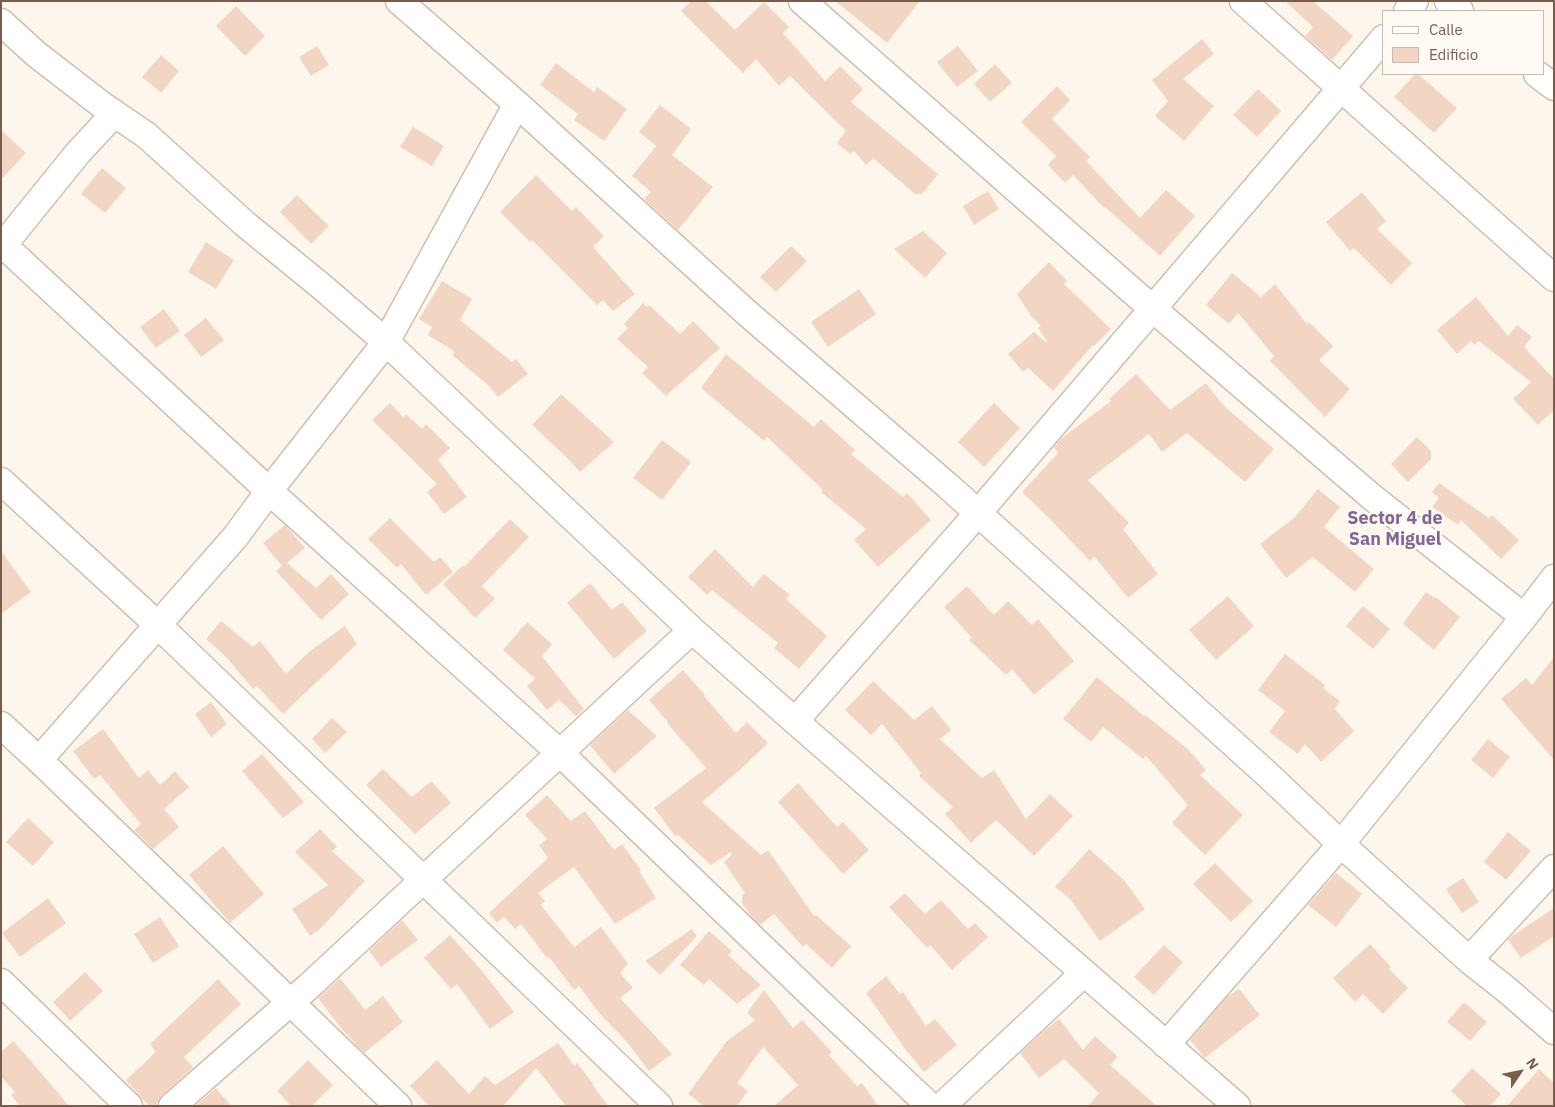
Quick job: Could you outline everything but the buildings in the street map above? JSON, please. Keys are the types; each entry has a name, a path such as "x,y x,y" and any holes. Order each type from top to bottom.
{"street":[{"path":"399,1 517,104 747,313 978,513 1469,960 1554,1031"},
{"path":"802,1 1152,309 1372,498 1524,617"},
{"path":"1243,1 1554,278"},
{"path":"1448,1 1459,10"},
{"path":"1,22 36,54 114,114 146,135 245,224 386,342 692,630 1237,1106"},
{"path":"795,721 978,513 1382,40"},
{"path":"1538,75 1554,87"},
{"path":"40,760 236,536 386,342 517,104"},
{"path":"114,114 77,154 2,246 269,491 560,753 930,1106"},
{"path":"1,481 158,625 659,1106"},
{"path":"1166,1045 1341,844 1524,617 1550,590"},
{"path":"172,1106 290,1002 692,630"},
{"path":"1,725 40,760 398,1106"},
{"path":"1469,960 1554,868"},
{"path":"942,1106 1084,972"},
{"path":"1,982 130,1106"}],"district":[{"name":"Sector 4 de San Miguel","path":"1395,529"}]}
